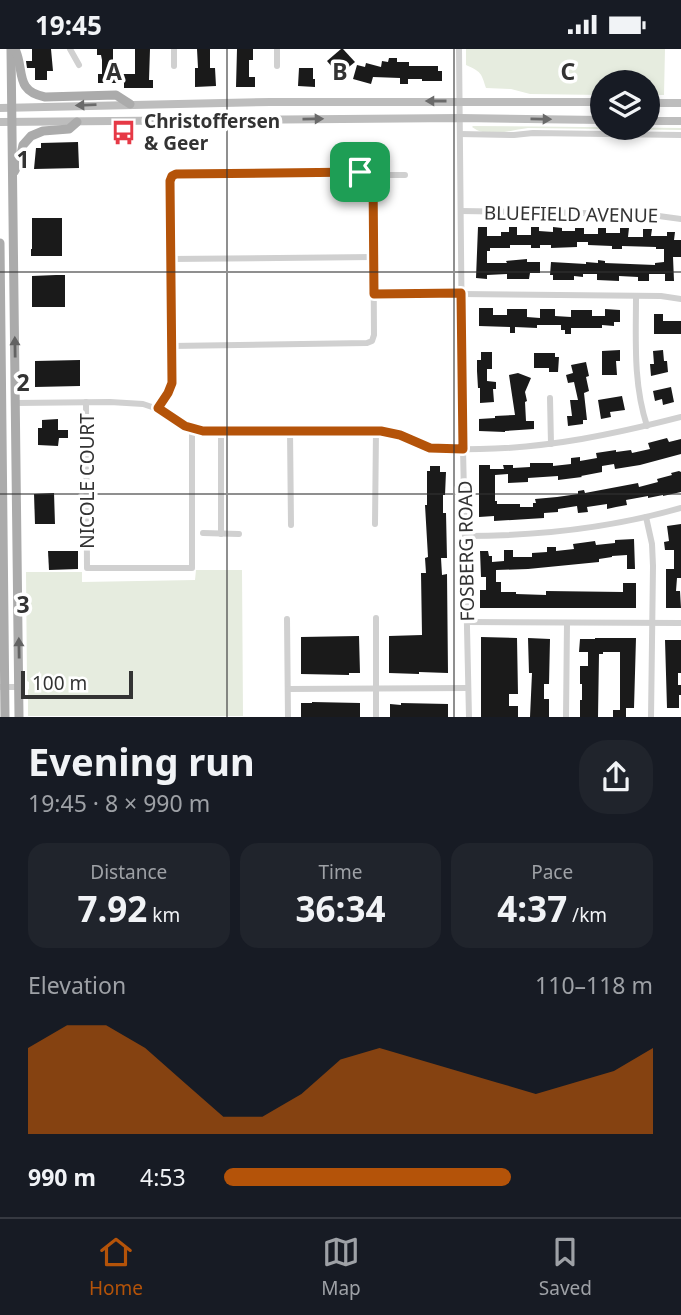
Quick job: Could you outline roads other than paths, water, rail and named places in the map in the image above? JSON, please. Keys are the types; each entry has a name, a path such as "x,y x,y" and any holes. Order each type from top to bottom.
{"main road":[{"path":"13,49 19,58 22,81 36,94 46,97 116,95 130,104"},
{"path":"13,49 19,716"},
{"path":"13,174 23,145 31,136 43,131 69,129 77,122"},
{"path":"0,243 2,687 5,716"}],"street":[{"path":"70,49 79,65"},
{"path":"174,49 174,66"},
{"path":"277,49 277,66"},
{"name":"FOSBERG ROAD","path":"459,49 469,716"},
{"path":"0,108 130,104 590,102"},
{"path":"660,103 681,103"},
{"path":"0,123 460,118 590,120"},
{"path":"660,121 681,121"},
{"path":"460,134 681,135"},
{"path":"158,408 171,386 172,176 353,172 405,175"},
{"path":"171,345 372,341 373,175"},
{"name":"BLUEFIELD AVENUE","path":"461,211 644,214 681,219"},
{"path":"170,259 374,257"},
{"path":"374,294 661,296 681,299"},
{"path":"636,296 636,371 647,426"},
{"path":"550,398 551,444"},
{"path":"16,403 137,403 158,408 192,429 203,431 376,431 400,435 430,448 463,449 551,444 603,436 681,417"},
{"name":"NICOLE COURT","path":"86,403 87,568 192,568 192,429"},
{"path":"290,431 291,525"},
{"path":"374,524 376,431"},
{"path":"221,432 222,534"},
{"path":"466,536 552,533 646,517 681,508"},
{"path":"646,517 653,557 651,716"},
{"path":"204,534 240,534"},
{"path":"376,618 376,716"},
{"path":"287,619 288,716"},
{"path":"467,622 681,623"},
{"path":"566,716 567,623"},
{"path":"2,687 19,687"},
{"path":"288,689 468,688"}],"place":[{"name":"Christoffersen & Geer","path":"124,132"}]}
